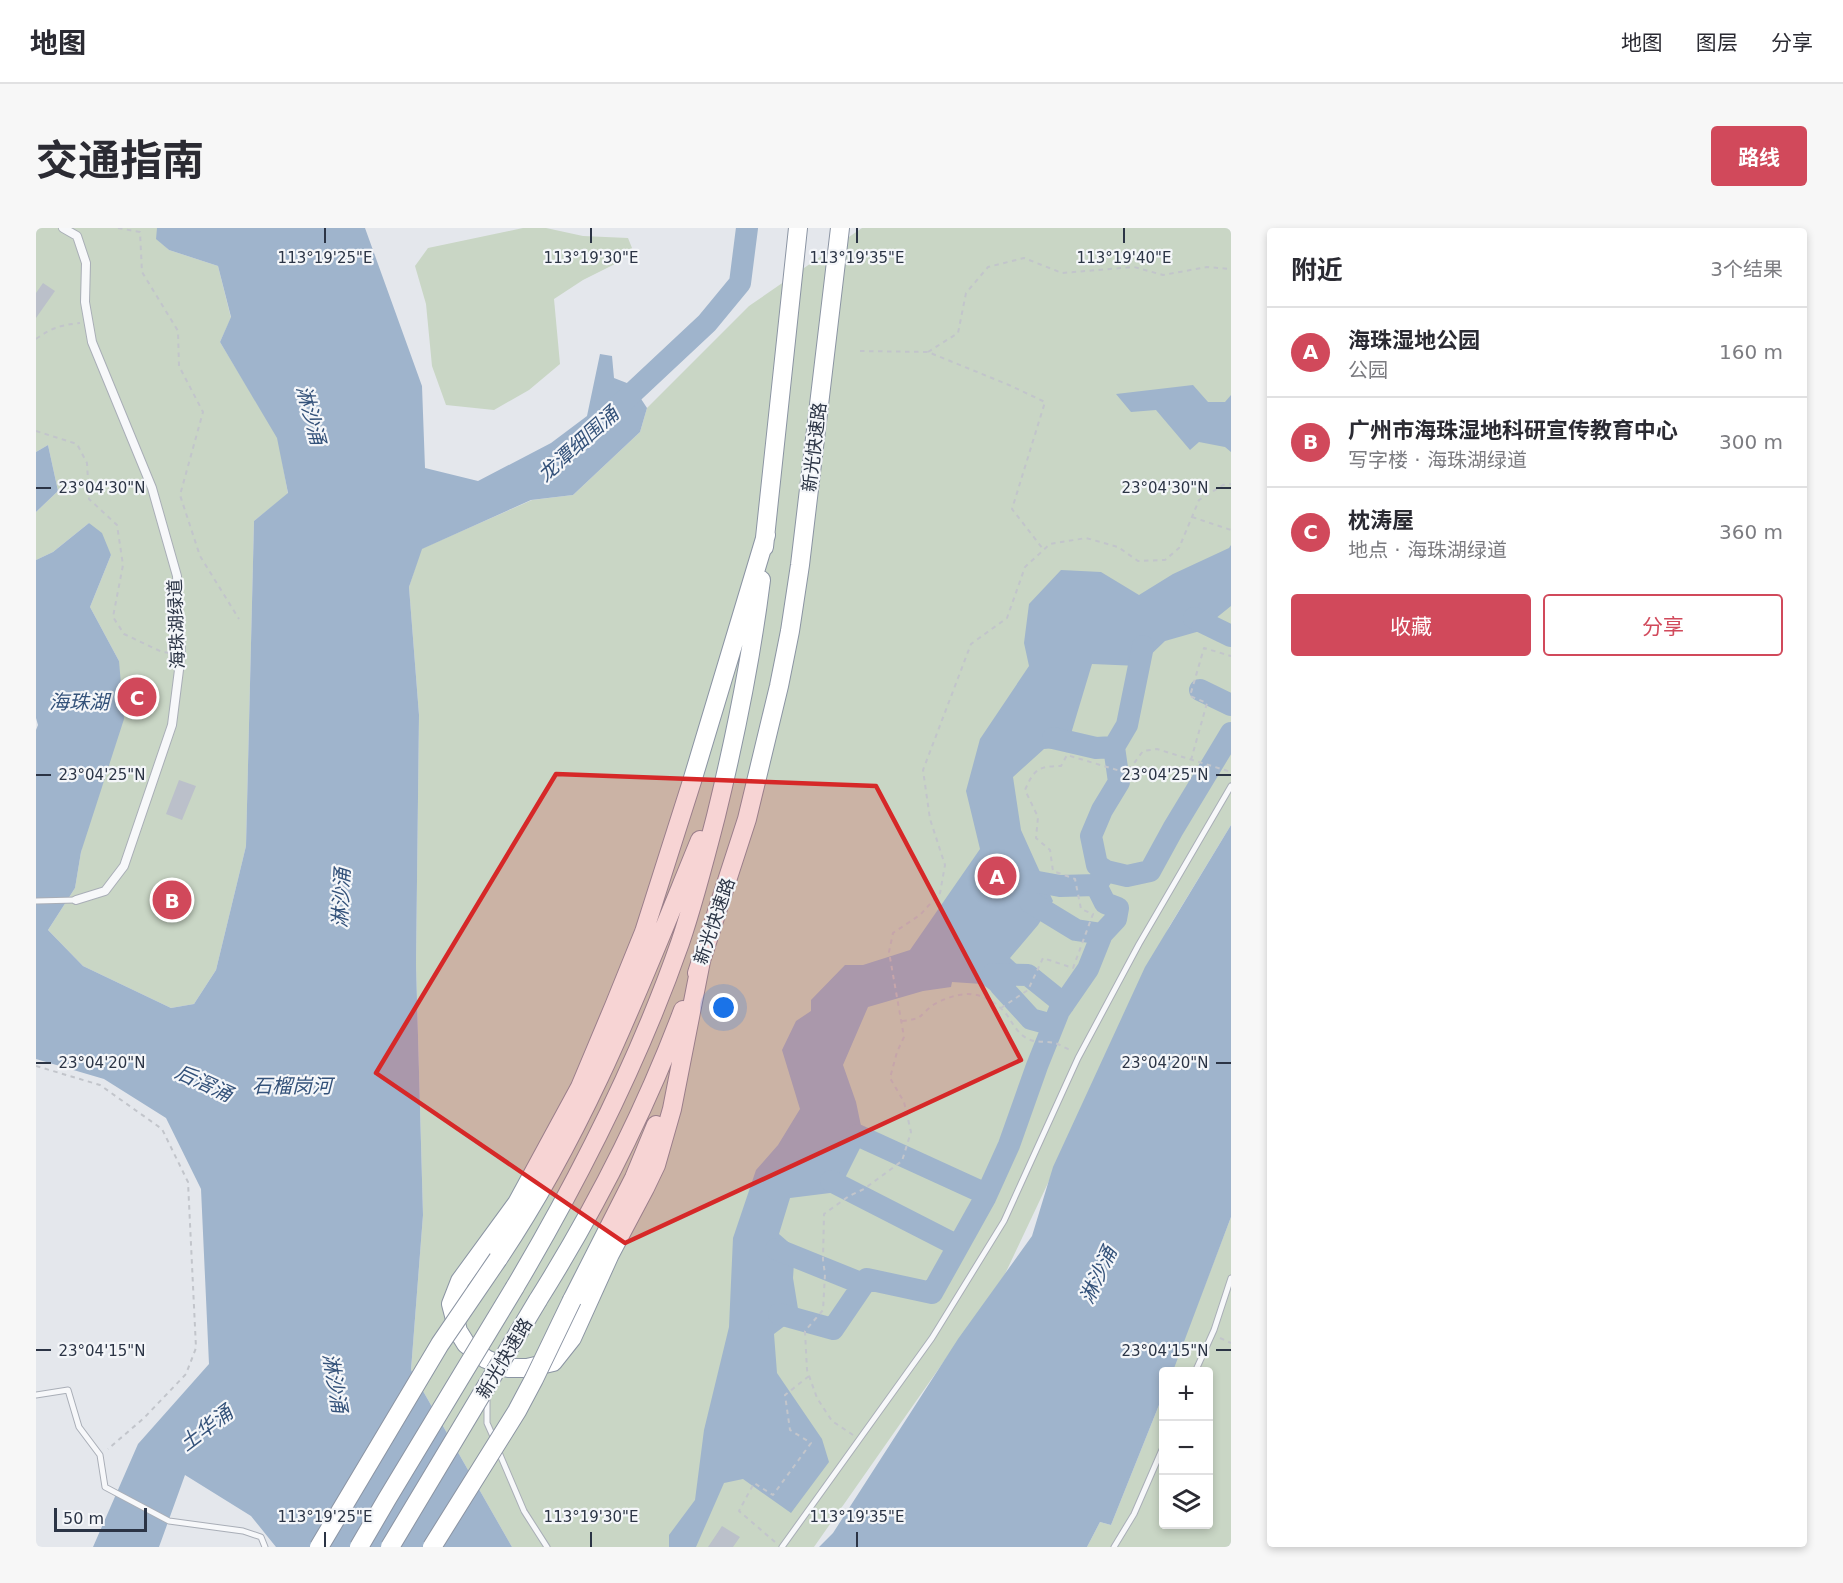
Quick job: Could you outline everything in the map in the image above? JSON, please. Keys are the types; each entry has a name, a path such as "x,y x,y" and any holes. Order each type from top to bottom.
{"highway":[{"name":"新光快速路","path":"359,1547 515,1287 590,1154 638,1048 680,943 726,775 754,633 798,228"},
{"name":"新光快速路","path":"390,1547 600,1194 666,1053 701,961 747,819 790,631 840,228"},
{"path":"701,961 672,1109 656,1165 610,1254 573,1338 553,1362 527,1368 508,1368 486,1359 466,1344 458,1331 452,1304 460,1281 517,1203 580,1088 618,996 644,932 766,535"},
{"path":"319,1547 440,1344 498,1259 551,1174 598,1083 632,1006 726,775"},
{"path":"432,1547 517,1411 649,1146 669,1083 701,961"}],"street":[{"name":"海珠湖绿道","path":"63,228 77,236 86,263 85,302 92,342 152,488 177,576 181,654 172,725 124,866 105,891 76,900"}],"lane":[{"path":"782,1547 932,1338 1004,1221 1080,1055 1139,944 1231,786"},
{"path":"36,901 76,900"},
{"path":"1197,1367 1214,1330 1231,1278"},
{"path":"486,1359 487,1423 524,1511 547,1547"},
{"path":"36,1395 68,1390 79,1427 100,1455 105,1487 169,1521 243,1531 261,1537 265,1547"},
{"path":"1114,1547 1134,1514 1159,1456"}],"path":[{"path":"118,228 140,232 142,272 178,331 179,366 203,412 180,495 200,556 239,619"},
{"path":"928,352 958,333 966,293 988,267 1024,258 1062,273 1134,267 1163,275 1207,267 1231,269"},
{"path":"36,339 48,330 88,322"},
{"path":"860,351 928,352 1045,402 1012,509 1044,550"},
{"path":"36,431 77,444 87,463 89,499 117,525 123,565 113,617 124,634 162,652 181,654"},
{"path":"860,1440 832,1421 818,1398 807,1370 805,1331 823,1310 824,1214 849,1196 864,1190 902,1161 907,1149 911,1132 904,1101 890,1078 904,1036 889,952 893,933 920,915 940,893 945,865 930,819 923,770 971,644 1006,618 1025,567 1050,544 1086,538 1118,547 1138,561 1165,560 1179,548 1199,500 1223,485 1231,484"},
{"path":"1192,517 1230,530"},
{"path":"1191,760 1206,703 1190,696 1204,648 1231,656"},
{"path":"1001,1008 1028,990 1043,958 1073,968 1093,914 1081,909 1075,879 1053,871 1050,850 1036,838 1038,817 1024,790 1031,776 1045,766 1061,766 1067,755 1127,773 1143,751 1157,749 1231,772"},
{"path":"902,1021 922,1017 932,1006 962,994 979,995 1001,1008 1018,1031 1029,1040 1055,1043 1080,1055"},
{"path":"36,1066 100,1084 162,1130 188,1182 196,1348 186,1374 144,1418 100,1455"},
{"path":"782,1547 739,1511 754,1483 773,1495 811,1443 790,1430 785,1395 809,1376"}],"highlighted area":[{"path":"556,774 876,786 1021,1060 625,1243 376,1073"}],"green space":[{"path":"36,228 157,228 157,239 169,250 218,266 231,318 220,342 278,438 288,494 254,521 246,846 216,970 194,1004 171,1008 83,966 48,930 75,888 119,661 90,607 111,555 89,523 53,552 36,560 36,512 58,491 48,445 36,452"},
{"path":"523,228 546,228 583,236 628,238 632,248 621,261 583,280 554,299 560,364 529,390 494,410 446,405 432,366 426,304 415,266 428,248"},
{"path":"862,228 1231,228 1231,825 1169,927 1005,1274 814,1547 512,1547 411,1370 423,1215 416,964 419,715 409,587 421,549 532,500 573,495 640,432 647,408 749,306"},
{"path":"1231,1217 1231,1547 1087,1547 1100,1522 1111,1525 1159,1405 1159,1529 1213,1529 1213,1367 1174,1367"}],"water":[{"name":"石榴岗河","path":"157,228 365,228 422,386 425,468 478,481 551,443 587,416 600,354 612,356 614,378 632,385 647,408 640,432 573,495 531,500 422,549 409,587 419,715 416,964 423,1215 411,1370 512,1547 276,1547 251,1516 185,1475 159,1547 93,1547 138,1444 209,1364 201,1189 166,1118 104,1079 36,1059 36,730 38,725 36,718 36,560 53,552 89,523 102,533 111,555 90,607 119,661 124,719 81,852 75,888 48,930 83,966 171,1008 194,1004 216,970 246,846 254,521 288,493 277,438 220,342 231,317 218,266 169,250 156,239"},
{"path":"1193,385 1208,402 1225,402 1231,395 1231,452 1225,447 1199,442 1190,450 1156,410 1131,412 1116,394"},
{"path":"48,445 58,491 36,512 36,452"},
{"path":"1231,545 1231,606 1200,631 1165,641 1139,666 1092,664 1067,747 1044,749 1013,777 1021,830 1053,901 1038,925 1010,958 1023,970 1008,1003 982,984 952,982 951,987 923,991 868,1007 843,1065 856,1102 864,1140 838,1192 790,1198 779,1234 795,1248 793,1278 799,1315 774,1334 777,1373 822,1439 829,1462 791,1513 743,1479 724,1483 696,1547 669,1547 669,1535 695,1500 704,1430 729,1327 733,1238 756,1170 778,1145 800,1109 782,1050 796,1021 811,1011 811,1000 845,965 863,965 910,950 980,849 966,791 980,739 1029,666 1024,643 1029,604 1061,570 1101,572 1139,595 1173,574"},
{"name":"淋沙涌","path":"1231,825 1231,1217 1175,1367 1159,1367 1159,1405 1111,1525 1100,1522 1087,1547 819,1547 833,1533 958,1339 1032,1236 1053,1167 1145,967"}],"building":[{"path":"43,283 55,291 36,318 36,293"},
{"path":"179,780 196,786 182,820 166,814"},
{"path":"722,1526 740,1537 733,1547 708,1547"}],"waterway":[{"name":"龙潭细围涌","path":"613,411 707,323 740,283 747,228"},
{"path":"1194,618 1231,636"},
{"path":"1106,871 1097,865 1091,836 1102,810 1119,782 1114,747 1127,725 1143,646"},
{"path":"1200,690 1231,705"},
{"path":"779,1314 833,1329 867,1279 932,1293 985,1198 1009,1145 1059,1011 1088,969 1102,934 1116,919 1118,908 1105,903 1096,885 1106,871 1127,876 1150,871 1231,733"},
{"path":"1053,738 1096,748 1114,747"},
{"path":"1027,880 1060,886 1096,885"},
{"path":"1030,902 1076,930 1102,934"},
{"path":"993,974 1028,975 1064,1004"},
{"path":"1000,985 1031,1019 1053,1025"},
{"path":"857,1135 986,1194"},
{"path":"831,1181 958,1246"},
{"path":"776,1249 863,1284"}],"place":[{"name":"枕涛屋","path":"137,697"},
{"name":"海珠湿地公园","path":"997,876"},
{"name":"广州市海珠湿地科研宣传教育中心","path":"172,900"}],"water label":[{"name":"海珠湖","path":"79,702"},
{"name":"后滘涌","path":"204,1083"},
{"name":"土华涌","path":"206,1428"}]}
